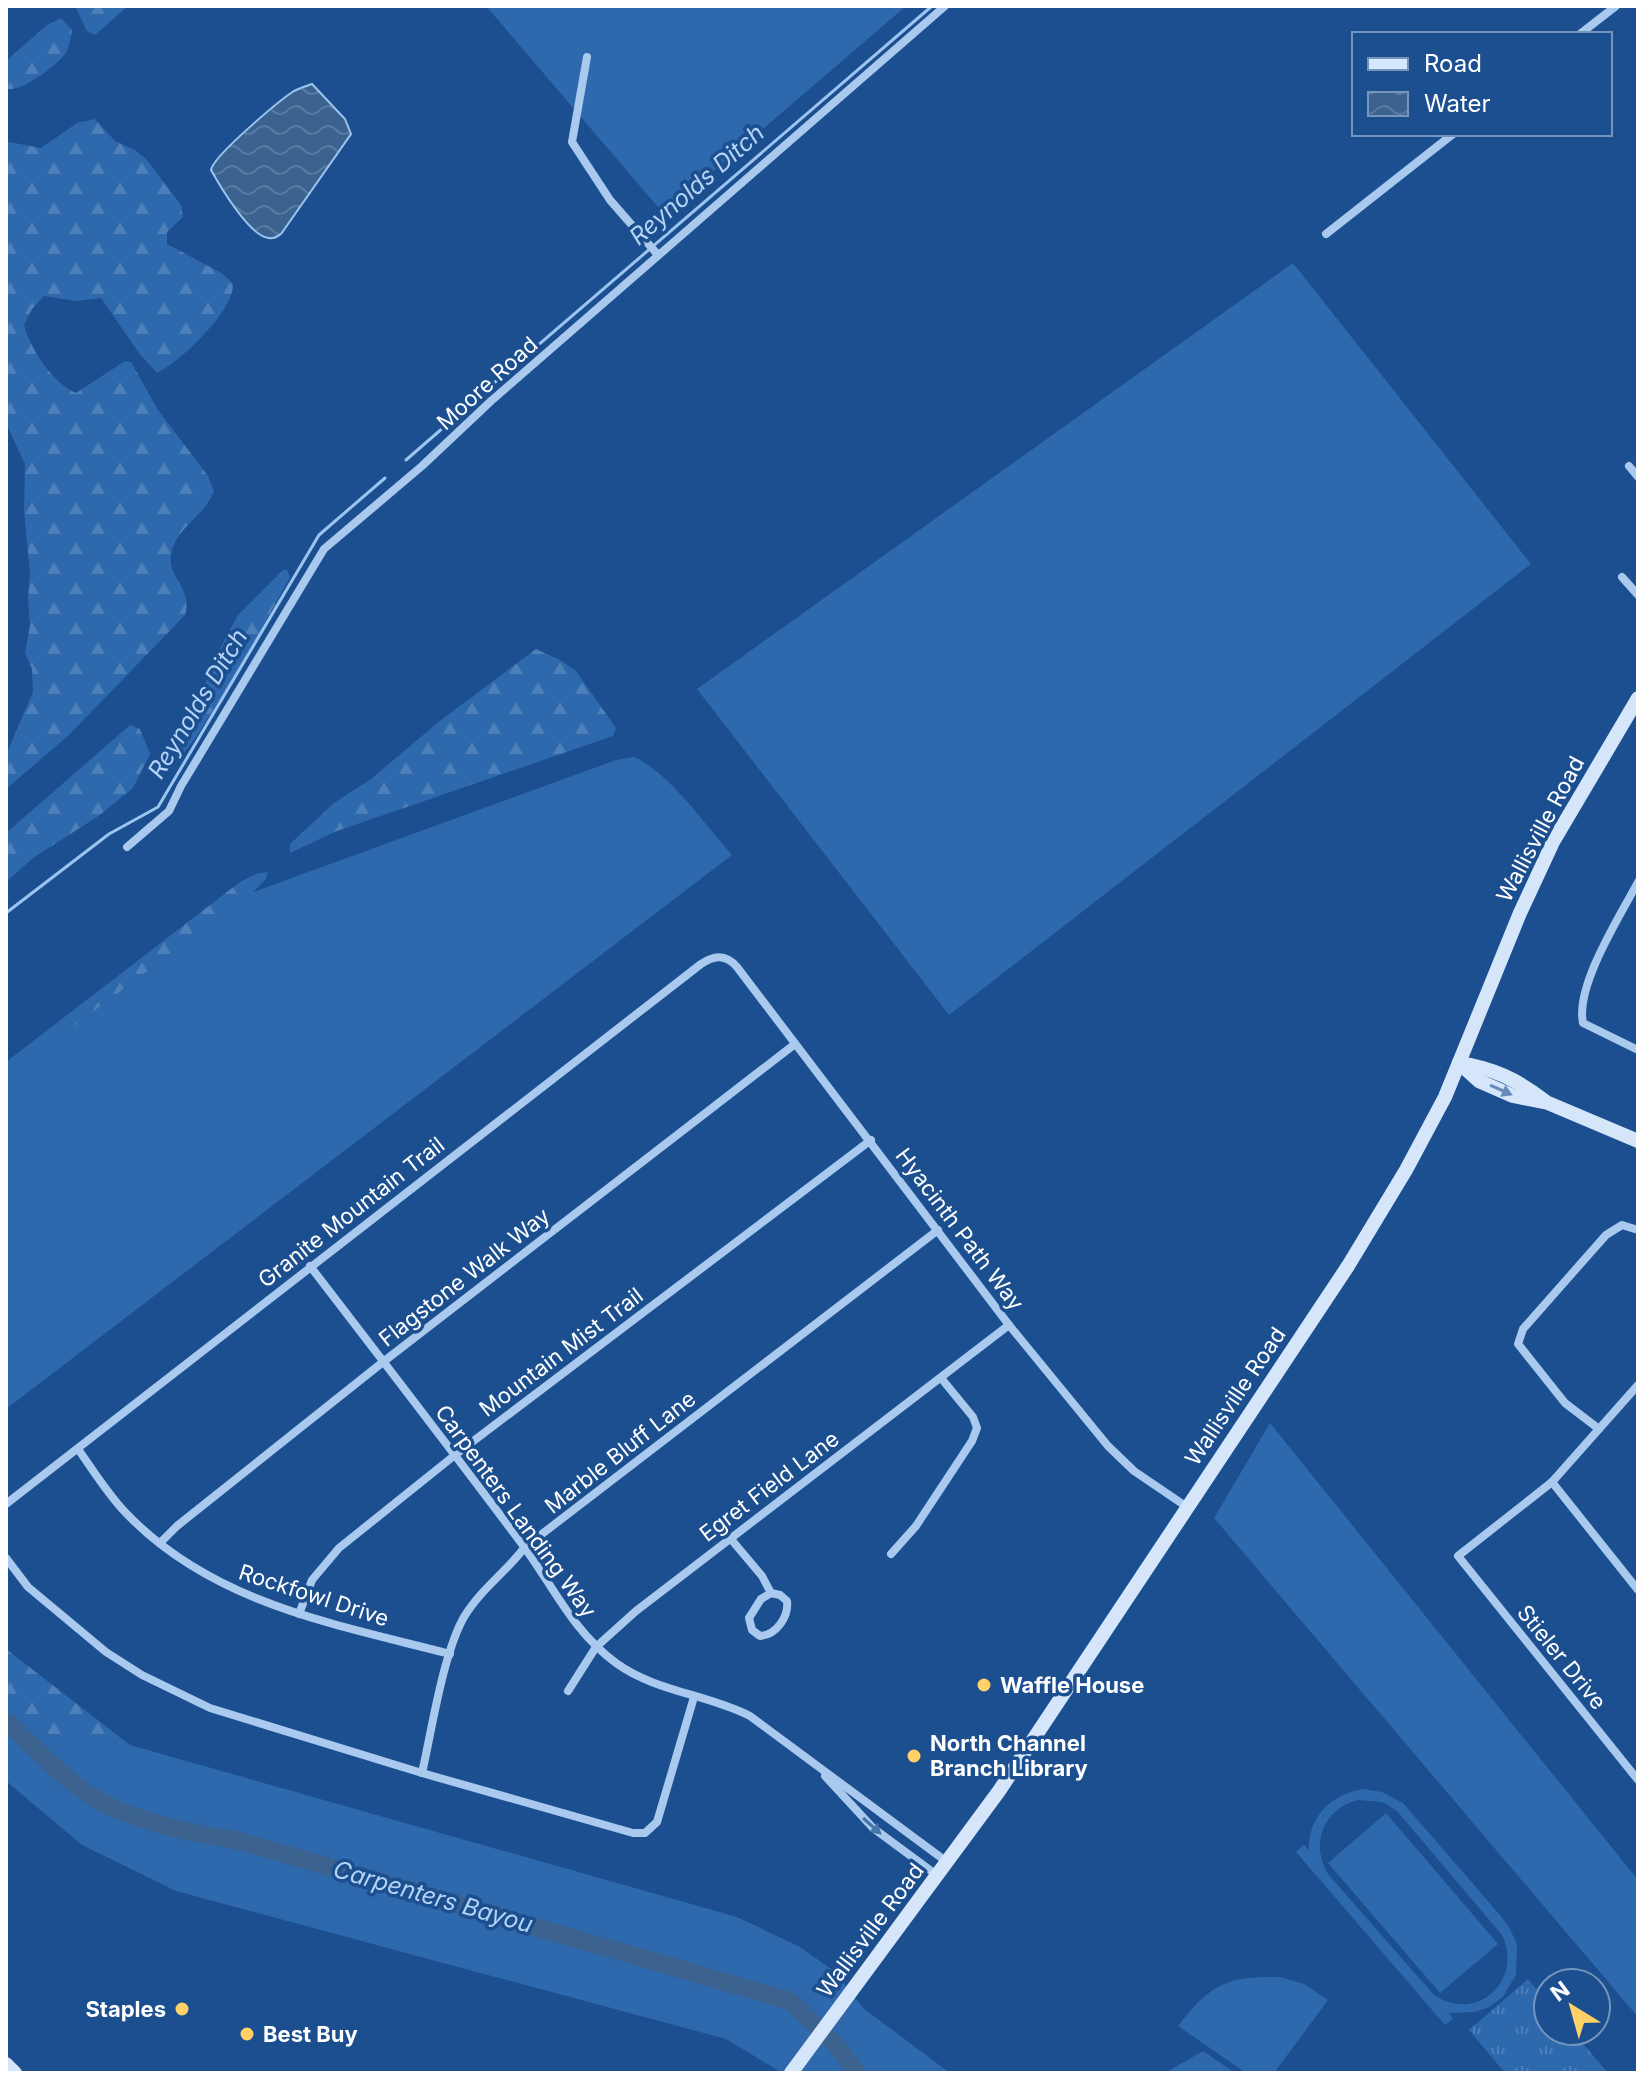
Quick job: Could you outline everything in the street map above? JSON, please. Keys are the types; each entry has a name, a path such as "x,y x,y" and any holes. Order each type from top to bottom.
{"main road":[{"name":"Wallisville Road","path":"791,2073 938,1876 1027,1750 1348,1266 1406,1170 1459,1063 1515,925 1553,842 1638,698"},
{"path":"1459,1063 1486,1067 1519,1081 1548,1103 1638,1141"},
{"path":"6,2064 15,2073"}],"street":[{"name":"Moore Road","path":"127,847 169,811 181,786 324,549 945,6"},
{"path":"1583,32 1616,6"},
{"path":"587,57 572,142 610,200 658,255"},
{"path":"1326,234 1450,136"},
{"path":"1629,466 1638,477"},
{"path":"1622,577 1638,595"},
{"path":"1638,882 1601,950 1580,1009 1583,1023 1638,1050"},
{"name":"Hyacinth Path Way","path":"721,957 737,967 1009,1325 1108,1446 1134,1471 1187,1507"},
{"name":"Granite Mountain Trail","path":"6,1504 701,964 721,957"},
{"name":"Flagstone Walk Way","path":"160,1543 177,1526 383,1362 795,1044"},
{"name":"Mountain Mist Trail","path":"299,1614 312,1580 332,1555 455,1455 871,1140"},
{"path":"1599,1429 1565,1403 1518,1344 1523,1329 1606,1235 1622,1225 1638,1230"},
{"name":"Marble Bluff Lane","path":"422,1773 450,1654 463,1620 480,1594 525,1547 938,1230"},
{"name":"Carpenters Landing Way","path":"310,1266 525,1547 569,1617 596,1647 641,1678 750,1716 947,1863"},
{"name":"Egret Field Lane","path":"568,1691 596,1647 644,1604 1009,1325"},
{"path":"891,1554 916,1526 972,1441 977,1428 973,1417 941,1378"},
{"path":"1638,1385 1552,1482 1638,1590"},
{"name":"Rockfowl Drive","path":"78,1449 123,1510 194,1569 221,1584 299,1614 450,1654"},
{"name":"Stieler Drive","path":"1552,1482 1458,1556 1638,1780"},
{"path":"730,1538 762,1576 771,1593 784,1598 788,1609 772,1633 760,1636 752,1630 749,1618 761,1599 771,1593"},
{"path":"6,1558 28,1587 106,1652 142,1675 210,1708 633,1833 650,1830 657,1822 694,1697"},
{"name":"Carpenters Landing Way","path":"819,1769 873,1828 938,1876"}],"green space":[{"path":"75,6 128,6 95,35 87,31"},
{"path":"486,6 906,6 664,214"},
{"path":"61,18 72,30 65,54 29,83 6,89 6,61 47,25"},
{"path":"95,119 115,141 146,159 181,205 183,217 167,232 167,244 223,274 233,284 231,295 216,321 204,334 179,358 157,373 139,353 101,298 76,301 44,296 32,309 24,325 31,344 44,364 59,382 76,393 125,361 131,362 158,410 208,476 214,491 204,508 178,537 171,555 173,570 186,597 185,615 69,735 6,789 6,755 33,692 32,669 25,653 30,625 30,572 24,511 25,464 6,423 6,144 41,148 77,123"},
{"path":"1293,263 1531,564 949,1015 697,689"},
{"path":"283,570 287,570 290,577 244,661 196,737 169,772 163,773 160,767 189,726 216,656 238,615"},
{"path":"536,649 576,671 616,728 613,736 337,831 290,853 290,844 334,803 371,779 441,720"},
{"path":"130,725 140,729 150,754 133,788 100,815 33,858 6,882 6,833"},
{"path":"634,757 673,787 732,855 6,1409 6,1077 253,892 616,760"},
{"path":"268,872 266,879 253,892 6,1077 6,1062 240,882"},
{"path":"1270,1423 1638,1880 1638,2017 1612,1986 1612,1967 1596,1967 1214,1518"},
{"path":"6,1649 130,1745 6,1729"},
{"path":"6,1729 130,1745 737,1917 800,1947 834,1971 863,2008 950,2073 782,2073 726,2039 176,1891 82,1845 6,1781"},
{"path":"1363,1789 1382,1792 1403,1803 1509,1927 1517,1944 1516,1975 1503,1997 1489,2007 1476,2012 1449,2013 1453,2019 1445,2025 1296,1852 1304,1845 1309,1850 1313,1827 1324,1809 1351,1792","holes":["1358,1800 1383,1802 1397,1811 1502,1935 1507,1967 1492,1993 1480,2001 1450,2003 1434,1995 1328,1874 1320,1851 1320,1840 1328,1819 1336,1811"]},
{"path":"1386,1813 1498,1944 1440,1993 1328,1863"},
{"path":"1280,1977 1304,1984 1328,2000 1274,2073 1246,2073 1178,2026 1200,2000 1221,1985 1246,1978"},
{"path":"1528,1979 1532,1984 1532,2047 1586,2047 1608,2073 1505,2073 1469,2030"},
{"path":"1203,2051 1235,2073 1165,2073"}],"water":[{"path":"312,84 345,119 351,134 281,234 269,238 245,220 211,170 234,141 262,116 294,91"}],"waterway":[{"name":"Reynolds Ditch","path":"486,390 932,6"},
{"name":"Reynolds Ditch","path":"406,460 475,400"},
{"name":"Reynolds Ditch","path":"6,913 109,834 158,807 319,535 385,478"},
{"name":"Carpenters Bayou","path":"6,1721 79,1787 105,1804 137,1818 236,1840 790,2001 836,2045 857,2073"}],"place":[{"name":"Waffle House","path":"984,1685"},
{"name":"North Channel Branch Library","path":"914,1756"},
{"name":"Staples","path":"182,2009"},
{"name":"Best Buy","path":"247,2034"}]}
